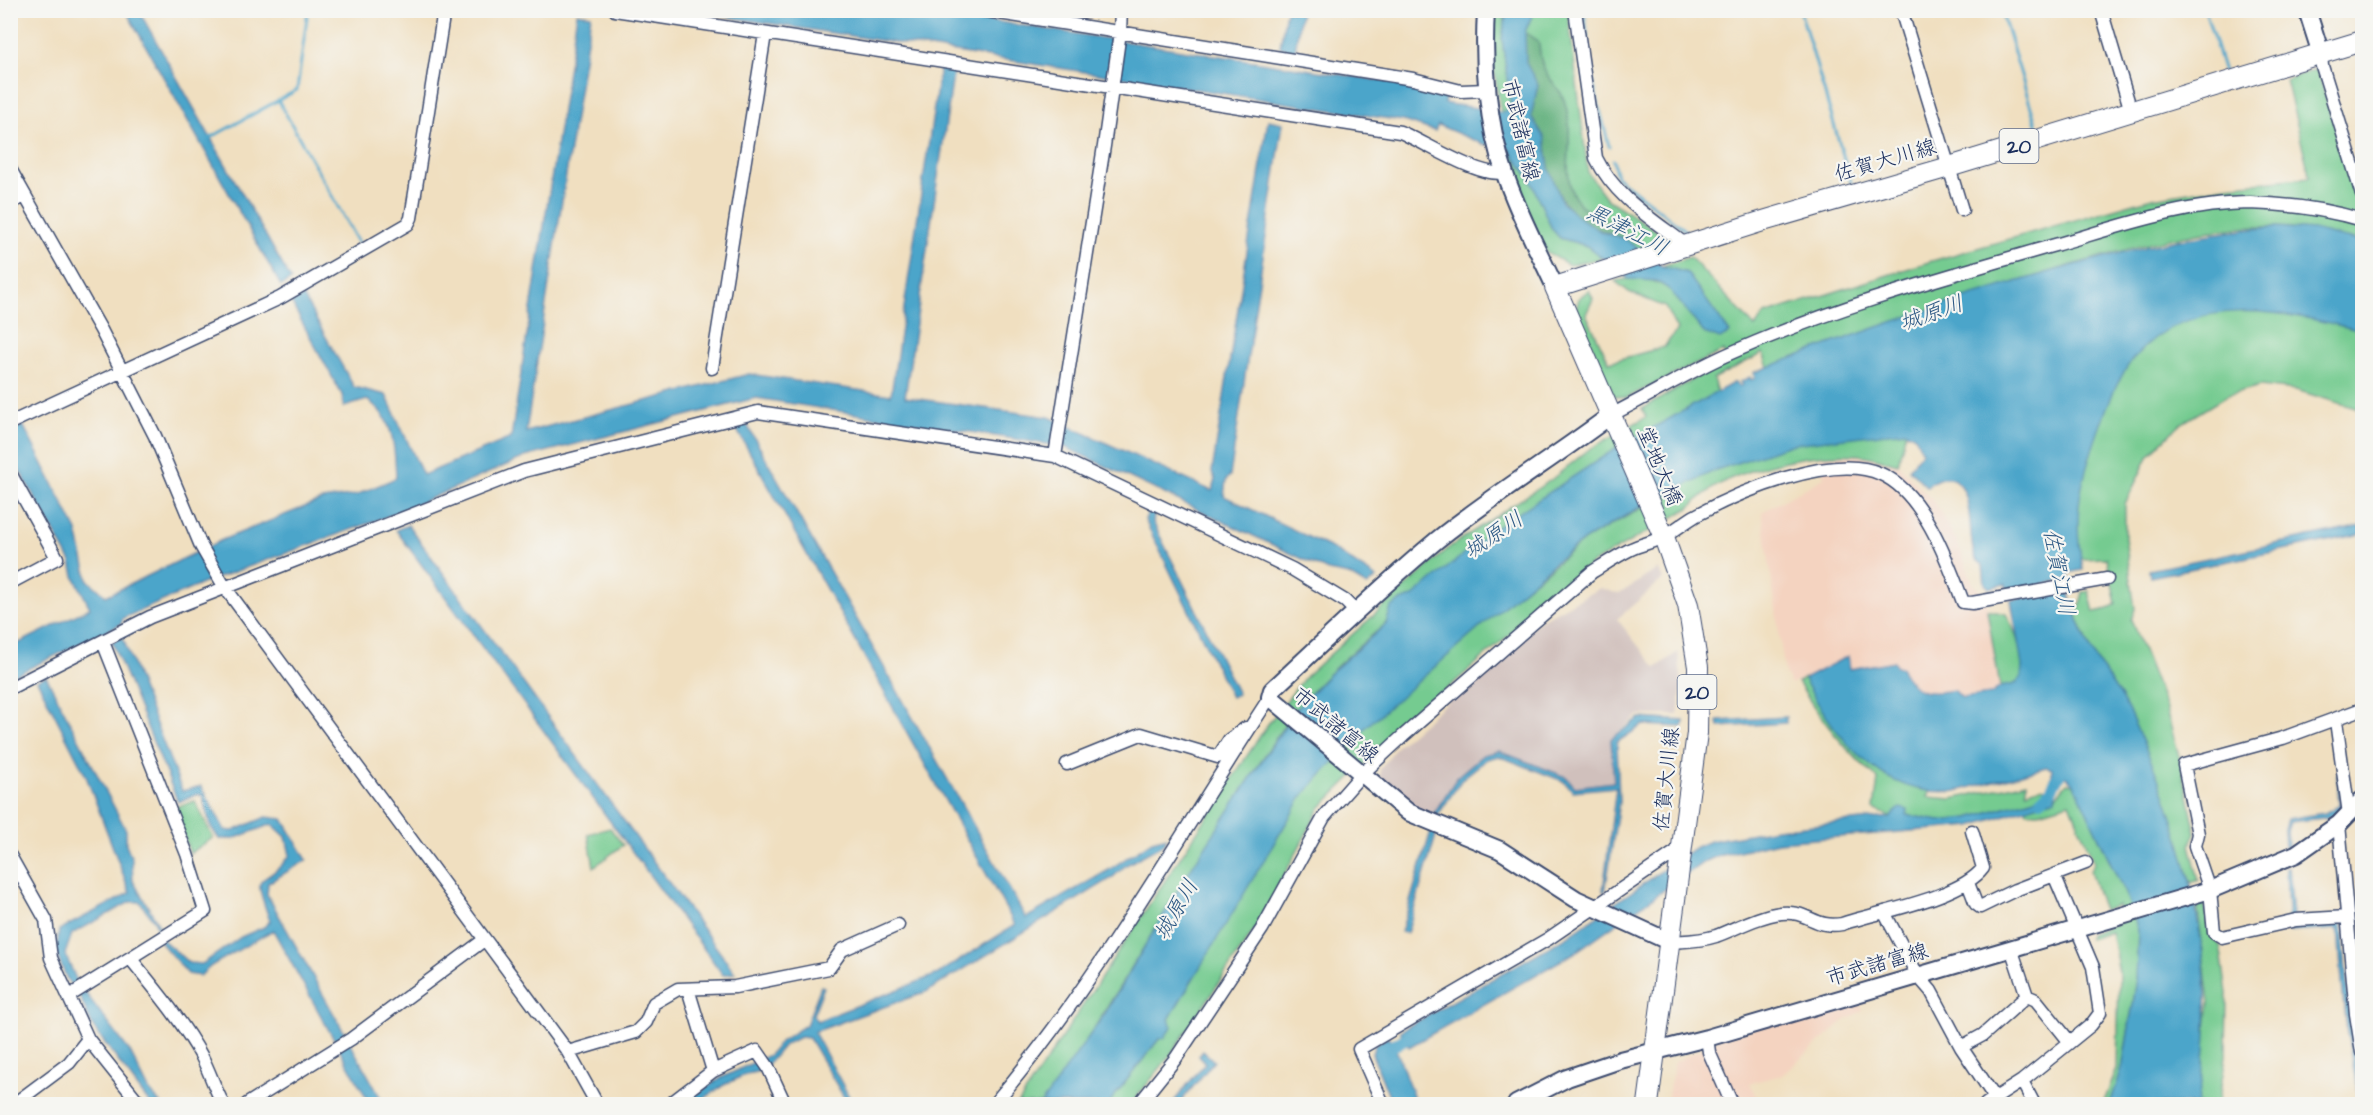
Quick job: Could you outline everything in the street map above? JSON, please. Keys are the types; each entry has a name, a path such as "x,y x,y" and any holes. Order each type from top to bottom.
{"main road":[{"name":"市武諸富線","path":"1486,10 1484,55 1488,97 1502,166 1556,287"},
{"path":"2307,10 2320,54"},
{"name":"佐賀大川線","path":"1556,287 2362,41"},
{"name":"20","path":"1556,287 1611,416"},
{"name":"市武諸富線","path":"1611,416 1553,459 1488,500 1436,541 1272,690 1272,699 1408,812 1500,850 1576,899 1670,942"},
{"name":"堂地大橋","path":"1611,416 1664,537"},
{"name":"佐賀大川線","path":"1664,537 1688,606 1698,667 1697,733 1683,849"},
{"path":"2210,890 2296,854 2344,819 2362,800"},
{"name":"20","path":"1648,1104 1683,849"},
{"name":"市武諸富線","path":"1516,1104 1567,1078 1654,1051 1707,1038 2210,890"}],"street":[{"path":"10,423 280,298 408,224 411,218 444,10"},
{"path":"615,10 1113,84 1400,132 1428,144 1455,160 1495,175 1502,166"},
{"path":"980,10 1413,79 1488,97"},
{"path":"1055,453 1113,84 1121,10"},
{"path":"1575,10 1596,158 1606,178 1625,199 1681,247"},
{"path":"1901,10 1962,210"},
{"path":"2101,10 2132,111"},
{"path":"712,368 765,34"},
{"path":"2320,54 2362,195"},
{"path":"10,170 122,372 166,461 201,546 223,583 568,1052 597,1104"},
{"path":"10,203 25,196"},
{"path":"1611,416 1685,375 1770,337 1935,279 2120,226 2216,206 2251,203 2291,207 2362,220"},
{"path":"10,688 223,583 375,531 524,471 747,412 777,413 1055,453 1292,569 1345,602 1356,612"},
{"path":"1139,1104 1176,1058 1262,929 1324,817 1361,775 1592,572 1630,550 1664,537 1696,516 1798,474 1829,468 1865,468 1883,474 1900,487 1916,506 1943,550 1963,602 1972,603 2107,579"},
{"path":"10,473 57,558 10,583"},
{"path":"75,992 205,911 187,854 103,642"},
{"path":"994,1104 1031,1061 1105,956 1252,724 1272,699"},
{"path":"2347,917 2291,921 2251,931 2217,935 2212,928 2210,890 2195,846 2198,834 2184,765 2336,721 2362,709"},
{"path":"2336,721 2344,819 2347,917 2362,1052"},
{"path":"1067,764 1141,734 1218,757 1229,740 1252,724"},
{"path":"1670,942 1715,936 1755,920 1781,913 1808,916 1827,927 1884,912 1968,883 1983,868 1972,831"},
{"path":"1383,1104 1359,1049 1548,939 1683,849"},
{"path":"10,856 46,920 51,958 75,992 88,1039 140,1104"},
{"path":"1968,883 1976,904 1980,907 2086,862"},
{"path":"1884,912 1918,976 1931,991 1990,1101 2022,1081 2091,1025 2100,1013 2093,967 2054,875"},
{"path":"568,1052 636,1032 646,1023 654,1003 678,989 735,987 829,968 842,950 898,925"},
{"path":"247,1104 336,1049 484,940"},
{"path":"2011,948 2027,996 2036,1000 2069,1041"},
{"path":"130,958 163,999 202,1058 223,1104"},
{"path":"688,990 713,1071"},
{"path":"1961,1047 1983,1035 2027,996"},
{"path":"1707,1038 1709,1052 1728,1102"},
{"path":"14,1104 69,1063 88,1039"},
{"path":"677,1103 713,1071 758,1051 785,1104"},
{"path":"2022,1081 2034,1104"}],"shaded area":[{"path":"1820,455 1859,455 1898,464 1933,501 1957,541 1973,584 1986,597 2000,687 1991,694 1962,698 1954,690 1936,693 1919,690 1907,682 1901,667 1850,669 1847,656 1791,685 1785,674 1762,512 1824,478"},
{"path":"1658,569 1663,579 1617,619 1656,668 1678,652 1682,684 1678,715 1639,715 1611,739 1615,782 1575,787 1566,777 1499,751 1483,755 1458,776 1433,815 1414,810 1381,787 1380,769 1398,745 1543,619 1600,588 1619,594"},
{"path":"1858,999 1863,1010 1844,1021 1782,1075 1750,1083 1759,1104 1699,1104 1667,1099 1675,1062 1722,1038"}],"green space":[{"path":"1534,11 1568,11 1588,173 1607,199 1665,236 1663,240 1638,249 1625,239 1624,225 1597,216 1581,205 1572,191 1568,176 1568,121 1564,100 1544,69 1538,41 1525,32"},
{"path":"1494,16 1505,17 1502,39 1511,108 1501,113 1493,63"},
{"path":"1525,32 1538,41 1544,69 1564,100 1569,140 1568,176 1572,191 1581,205 1597,216 1624,225 1625,239 1597,229 1586,222 1567,206 1560,195 1549,167 1542,136 1531,116 1538,85 1526,63"},
{"path":"2317,69 2356,194 2362,189 2362,242 2310,230 2278,227 2226,229 2174,238 2097,258 1991,290 1753,373 1768,367 1763,353 1713,379 1717,392 1726,395 1412,597 1397,604 1382,627 1347,656 1314,689 1294,712 1273,743 1046,1104 1018,1104 1268,724 1306,676 1451,546 1552,479 1588,450 1646,417 1642,409 1728,359 1723,351 1626,398 1614,396 1576,309 1579,298 1589,290 1593,299 1586,314 1609,362 1664,347 1677,330 1665,307 1629,292 1615,281 1644,279 1670,290 1687,273 1662,266 1690,257 1755,327 1765,314 1932,261 2152,198 2226,186 2310,177 2286,80"},
{"path":"1509,148 1529,177 1552,229 1560,238 1587,246 1603,258 1569,265 1545,251 1514,177"},
{"path":"2193,311 2288,311 2362,331 2362,410 2296,390 2260,386 2228,395 2179,425 2149,455 2125,504 2125,538 2135,609 2131,620 2165,706 2181,763 2196,833 2190,845 2199,880 2191,883 2171,818 2131,716 2092,652 2077,617 2083,592 2089,591 2094,612 2108,609 2116,604 2107,558 2081,559 2083,570 2062,505 2130,348"},
{"path":"1891,382 1921,445 1916,436 1906,431 1898,464 1858,455 1816,456 1769,465 1724,482 1705,494 1691,507 1589,565 1393,736 1320,808 1257,926 1169,1057 1131,1104 1108,1104 1159,1039 1284,798 1478,627 1586,539 1682,486"},
{"path":"1987,610 2006,614 2019,645 2023,671 2019,681 2012,685 2000,687"},
{"path":"1804,678 1827,717 1855,751 1888,776 1930,791 1928,797 1952,799 2027,782 2027,792 2040,787 2047,788 2038,797 1969,818 1939,821 1907,815 1891,817 1874,809 1878,779 1844,745 1815,709 1798,682"},
{"path":"2067,783 2074,784 2128,900 2138,930 2136,985 2122,1069 2110,1104 2103,1104 2117,1069 2119,972 2111,932 2089,939 2089,934 2121,922 2118,905 2103,911 2090,870 2094,863 2070,803 2039,812 2027,812 2025,807 2049,801"},
{"path":"195,801 213,838 190,853 173,808"},
{"path":"610,828 623,845 594,867 588,834"},
{"path":"2204,901 2210,933 2220,945 2227,993 2226,1056 2218,1104 2197,1104 2209,1003 2197,902"}],"water":[{"path":"126,11 139,11 291,280 281,286"},
{"path":"689,11 928,11 1409,85 1446,95 1444,103 1501,113 1511,107 1502,39 1507,11 1534,11 1525,32 1526,63 1538,85 1531,116 1545,138 1549,168 1562,202 1577,216 1602,232 1625,239 1662,266 1687,273 1730,333 1720,339 1704,333 1670,290 1657,281 1629,279 1587,246 1560,238 1552,229 1529,177 1509,148 1483,144 1438,125 1435,131 1403,121"},
{"path":"1286,11 1301,11 1295,51 1280,47"},
{"path":"577,13 591,15 526,432 749,374 891,395 940,67 954,69 905,397 1049,417 1212,491 1215,479 1212,472 1268,120 1283,123 1230,476 1226,480 1224,496 1333,549 1377,578 1367,586 1349,575 1328,571 1065,447 756,398 525,457 397,513 209,581 123,618 121,624 11,677 11,647 90,608 74,576 71,562 11,455 11,431 23,425 77,531 88,580 106,596 222,540 322,500 356,495 396,478 394,445 388,424 376,407 367,400 344,407 342,395 291,302 303,296 354,387 386,395 423,475 511,438"},
{"path":"2276,227 2313,230 2362,242 2362,331 2272,313 2241,312 2211,314 2182,322 2156,337 2133,359 2122,375 2108,404 2092,451 2082,484 2078,516 2083,570 2068,573 2070,578 2009,593 2006,584 1989,588 1985,584 1983,565 1976,559 1973,550 1967,500 1963,489 1957,482 1948,478 1936,480 1927,487 1909,469 1922,452 1915,436 1906,431 1793,444 1716,470 1642,506 1586,539 1555,562 1366,727 1303,795 1169,1019 1172,1027 1164,1038 1159,1039 1108,1104 1041,1104 1104,1015 1190,870 1294,712 1328,675 1386,624 1391,608 1398,602 1412,597 1494,529 1615,449 1735,382 1739,386 1742,385 1740,382 1750,377 1751,380 1755,378 1753,373 1918,313 2082,263 2210,234"},
{"path":"743,418 1026,918 1107,871 1152,841 1167,837 1164,844 1126,865 1112,878 928,991 814,1032 853,1104 848,1104 809,1038 800,1037 784,1045 763,1070 724,1085 696,1104 682,1104 719,1079 769,1055 781,1041 806,1025 821,986 824,987 813,1015 817,1021 938,974 1015,925 732,421"},
{"path":"1150,506 1155,509 1153,522 1238,694 1231,697 1145,520"},
{"path":"408,525 735,973 723,975 396,530"},
{"path":"2362,526 2362,534 2150,577 2149,570"},
{"path":"2068,591 2087,643 2127,707 2151,760 2183,856 2195,906 2203,956 2206,1006 2204,1056 2197,1104 2110,1104 2122,1069 2136,985 2138,930 2128,900 2074,784 2064,775 2060,780 2052,776 2052,769 2046,767 1951,792 1923,790 1900,783 1880,772 1844,740 1804,679 1848,656 1850,669 1894,661 1896,667 1901,667 1910,683 1928,692 1954,690 1962,698 1991,694 2000,687 2015,684 2021,678 2022,666 2011,600"},
{"path":"122,636 182,791 201,786 225,830 233,831 266,817 283,819 307,860 268,883 267,894 384,1104 370,1104 273,930 211,966 200,976 188,974 160,942 155,922 140,902 130,902 72,934 65,954 78,983 130,1052 149,1090 161,1104 150,1104 93,1027 56,953 59,930 130,893 86,776 37,680 46,676 126,830 126,844 132,859 133,881 159,925 163,940 189,963 202,964 241,937 264,927 270,921 260,892 260,885 262,880 281,866 290,855 286,837 272,824 233,839 219,839 211,827 202,795 197,794 178,802 112,642"},
{"path":"1786,717 1786,723 1719,727 1718,721"},
{"path":"1640,718 1684,721 1683,727 1643,725 1617,742 1619,802 1605,892 1603,891 1616,787 1573,791 1563,781 1499,756 1487,759 1462,779 1438,815 1433,815 1458,776 1483,755 1499,751 1566,777 1575,787 1614,782 1611,739"},
{"path":"2337,774 2339,775 2341,810 2331,817 2290,822 2287,831 2288,846 2285,848 2284,829 2287,819 2325,813 2339,805"},
{"path":"2047,788 2056,792 2055,799 1972,826 1778,842 1717,856 1704,862 1574,953 1409,1047 1400,1031 1565,938 1696,847 1710,841 1776,829 1890,817 1900,808 1908,810 1907,815 1939,821 1969,818 2038,797"},
{"path":"1431,831 1437,832 1407,933 1401,932"},
{"path":"2289,867 2294,927 2342,923 2350,1021 2362,1104 2360,1104 2345,1021 2338,929 2289,932 2286,869"},
{"path":"1388,1037 1398,1054 1416,1104 1392,1104 1372,1054 1375,1044"},
{"path":"1203,1051 1214,1061 1179,1104 1172,1104 1205,1063 1199,1056"}],"waterway":[{"path":"208,139 297,90 308,10"},
{"path":"1584,10 1593,83 1609,146"},
{"path":"1800,10 1851,182"},
{"path":"2001,10 2037,127"},
{"path":"2205,10 2224,72"},
{"path":"278,100 360,246"},
{"path":"1613,160 1617,177 1685,230"},
{"path":"2041,800 2051,790 2064,765"},
{"path":"1384,1056 1383,1052 1418,1031"}],"water label":[{"name":"黒津江川","path":"1628,229"},
{"name":"城原川","path":"1931,312"},
{"name":"城原川","path":"1493,534"},
{"name":"佐賀江川","path":"2060,572"},
{"name":"城原川","path":"1175,909"}]}
